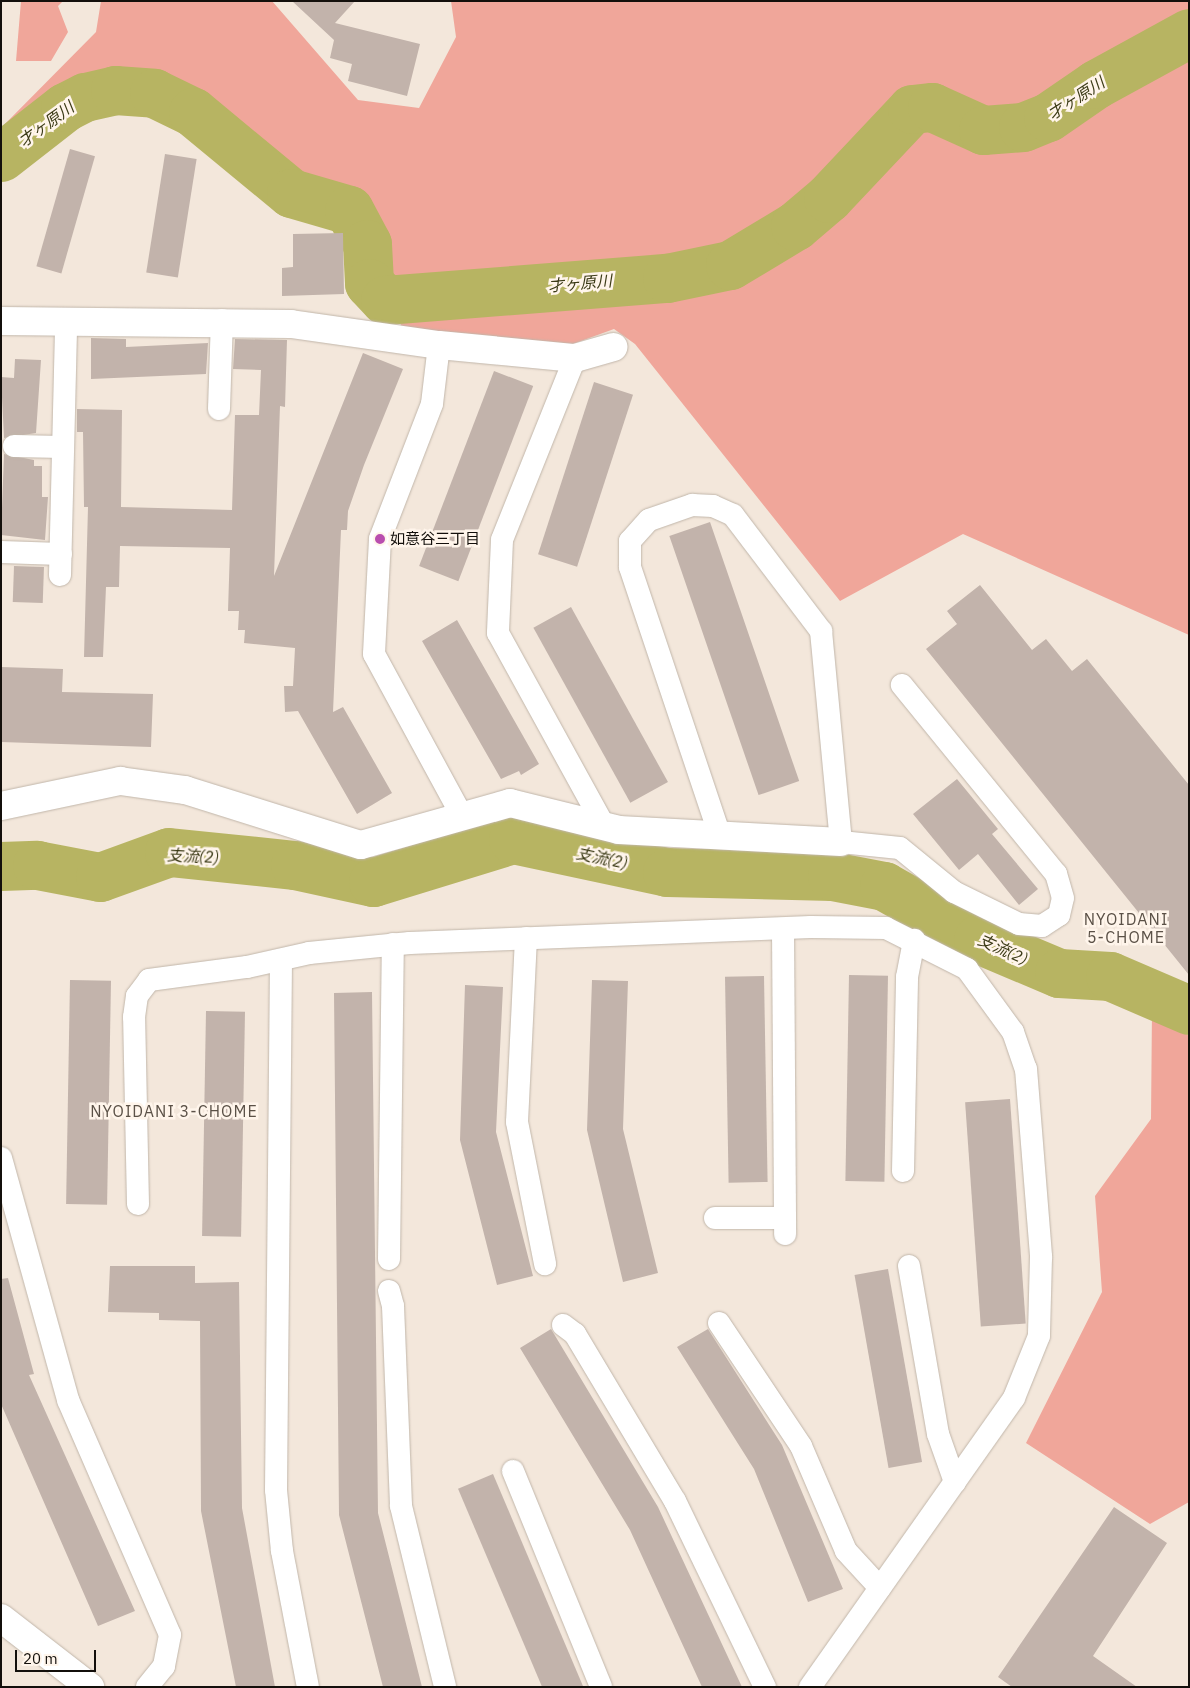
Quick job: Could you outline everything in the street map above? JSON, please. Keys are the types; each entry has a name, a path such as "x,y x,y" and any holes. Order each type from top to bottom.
{"street":[{"path":"219,410 222,320"},
{"path":"1,321 66,323 222,320 291,324 439,345 575,358 613,347"},
{"path":"1,552 60,564 66,323"},
{"path":"439,345 432,404 380,539 374,654 463,818"},
{"path":"575,358 502,540 498,633 605,828"},
{"path":"14,446 63,447"},
{"path":"720,836 628,554 630,541 648,520 692,505 713,506 733,514 821,631 841,842"},
{"path":"1,806 91,784 150,782 361,846 510,803 605,828 841,842 900,848 954,892 1019,924 1042,926 1059,915 1064,898 1056,874 902,684"},
{"path":"138,1204 137,996 149,980 393,944 783,929 886,928 955,960 984,986 1019,1043 1029,1084 1041,1257 1039,1336 1021,1386 810,1687"},
{"path":"715,1218 785,1226 783,929"},
{"path":"526,938 517,1122 545,1264"},
{"path":"903,1171 906,978 914,940"},
{"path":"389,1259 393,944"},
{"path":"281,960 276,1490 282,1551 308,1687"},
{"path":"1,1158 68,1400 168,1627 168,1656 147,1687"},
{"path":"909,1266 938,1434 955,1482"},
{"path":"389,1292 393,1306 401,1506 445,1687"},
{"path":"719,1323 801,1446 846,1551 880,1588"},
{"path":"563,1325 574,1334 675,1501 765,1687"},
{"path":"513,1471 601,1687"},
{"path":"1,1618 90,1687"}],"shaded area":[{"path":"21,1 63,1 58,6 68,32 51,61 16,61"},
{"path":"101,1 272,1 358,100 419,108 456,37 451,1 1189,1 1189,635 963,534 840,601 635,344 614,329 570,345 401,328 399,293 384,278 384,253 364,202 300,190 183,90 134,81 72,90 1,146 1,128 96,32"},
{"path":"1152,1009 1189,1036 1189,1502 1150,1524 1026,1443 1102,1292 1095,1196 1151,1119"}],"building":[{"path":"292,1 355,1 335,23 420,44 407,96 348,81 352,64 330,58 334,40"},
{"path":"70,149 95,156 61,273 36,266"},
{"path":"165,154 197,159 178,278 146,273"},
{"path":"343,233 344,294 282,296 282,268 293,267 293,234"},
{"path":"91,338 126,339 126,347 208,343 206,374 91,379"},
{"path":"235,339 287,340 285,407 280,406 274,576 363,353 403,369 364,465 348,511 347,530 341,530 333,712 343,707 392,793 357,814 298,711 285,712 284,686 293,686 295,648 244,643 245,630 238,630 239,611 228,611 230,548 120,546 119,587 106,587 103,657 84,657 88,507 84,507 83,432 77,432 77,409 122,410 121,507 232,510 235,415 259,415 261,370 233,369"},
{"path":"15,359 41,360 36,433 4,438 1,377 14,378"},
{"path":"494,371 533,386 458,581 419,566"},
{"path":"594,382 633,395 577,567 538,554"},
{"path":"4,454 34,460 34,466 42,466 42,497 48,497 45,540 1,535"},
{"path":"710,522 799,781 759,795 669,536"},
{"path":"14,566 44,567 43,603 13,602"},
{"path":"980,585 1032,650 1046,639 1072,671 1087,659 1189,785 1189,975 926,649 957,624 947,611"},
{"path":"571,607 668,782 630,803 533,628"},
{"path":"457,620 539,764 521,775 519,771 501,779 422,641"},
{"path":"1,667 63,669 62,692 153,694 151,747 1,742"},
{"path":"957,779 998,829 992,834 1038,889 1019,905 978,854 959,870 913,814"},
{"path":"849,975 888,976 884,1182 845,1181"},
{"path":"764,976 768,1182 729,1183 725,977"},
{"path":"70,980 111,981 107,1205 66,1204"},
{"path":"592,980 628,981 623,1129 658,1273 623,1282 587,1130"},
{"path":"465,985 503,987 496,1132 533,1276 497,1285 460,1140"},
{"path":"372,992 378,1513 422,1687 383,1687 339,1515 334,993"},
{"path":"206,1011 245,1012 241,1237 202,1236"},
{"path":"1010,1099 1026,1323 981,1327 965,1102"},
{"path":"110,1266 195,1266 195,1283 239,1282 242,1508 275,1687 236,1687 201,1511 200,1321 159,1320 159,1313 108,1312"},
{"path":"888,1269 922,1462 889,1468 855,1275"},
{"path":"8,1278 34,1374 29,1375 135,1611 98,1626 1,1404 1,1279"},
{"path":"551,1329 658,1507 742,1687 702,1687 630,1530 520,1348"},
{"path":"708,1329 782,1445 843,1589 808,1602 754,1469 677,1347"},
{"path":"493,1474 583,1687 542,1687 458,1489"},
{"path":"1114,1507 1167,1543 1093,1656 1137,1687 1012,1687 998,1677"}],"waterway":[{"name":"才ヶ原川","path":"1,157 65,107 85,97 115,90 154,93 193,112 291,193 349,210 367,244 369,283 385,300 667,278 730,265 795,226 828,198 912,109 932,107 983,130 1023,127 1048,117 1096,84 1189,33"},
{"name":"支流(2)","path":"1,866 37,865 100,877 169,852 295,865 373,882 513,839 667,872 832,876 884,886 978,939 1059,973 1110,976 1189,1010"}],"place":[{"name":"如意谷三丁目","path":"380,539"}],"district":[{"name":"NYOIDANI 5-CHOME","path":"1126,928"},
{"name":"NYOIDANI 3-CHOME","path":"174,1111"}]}
